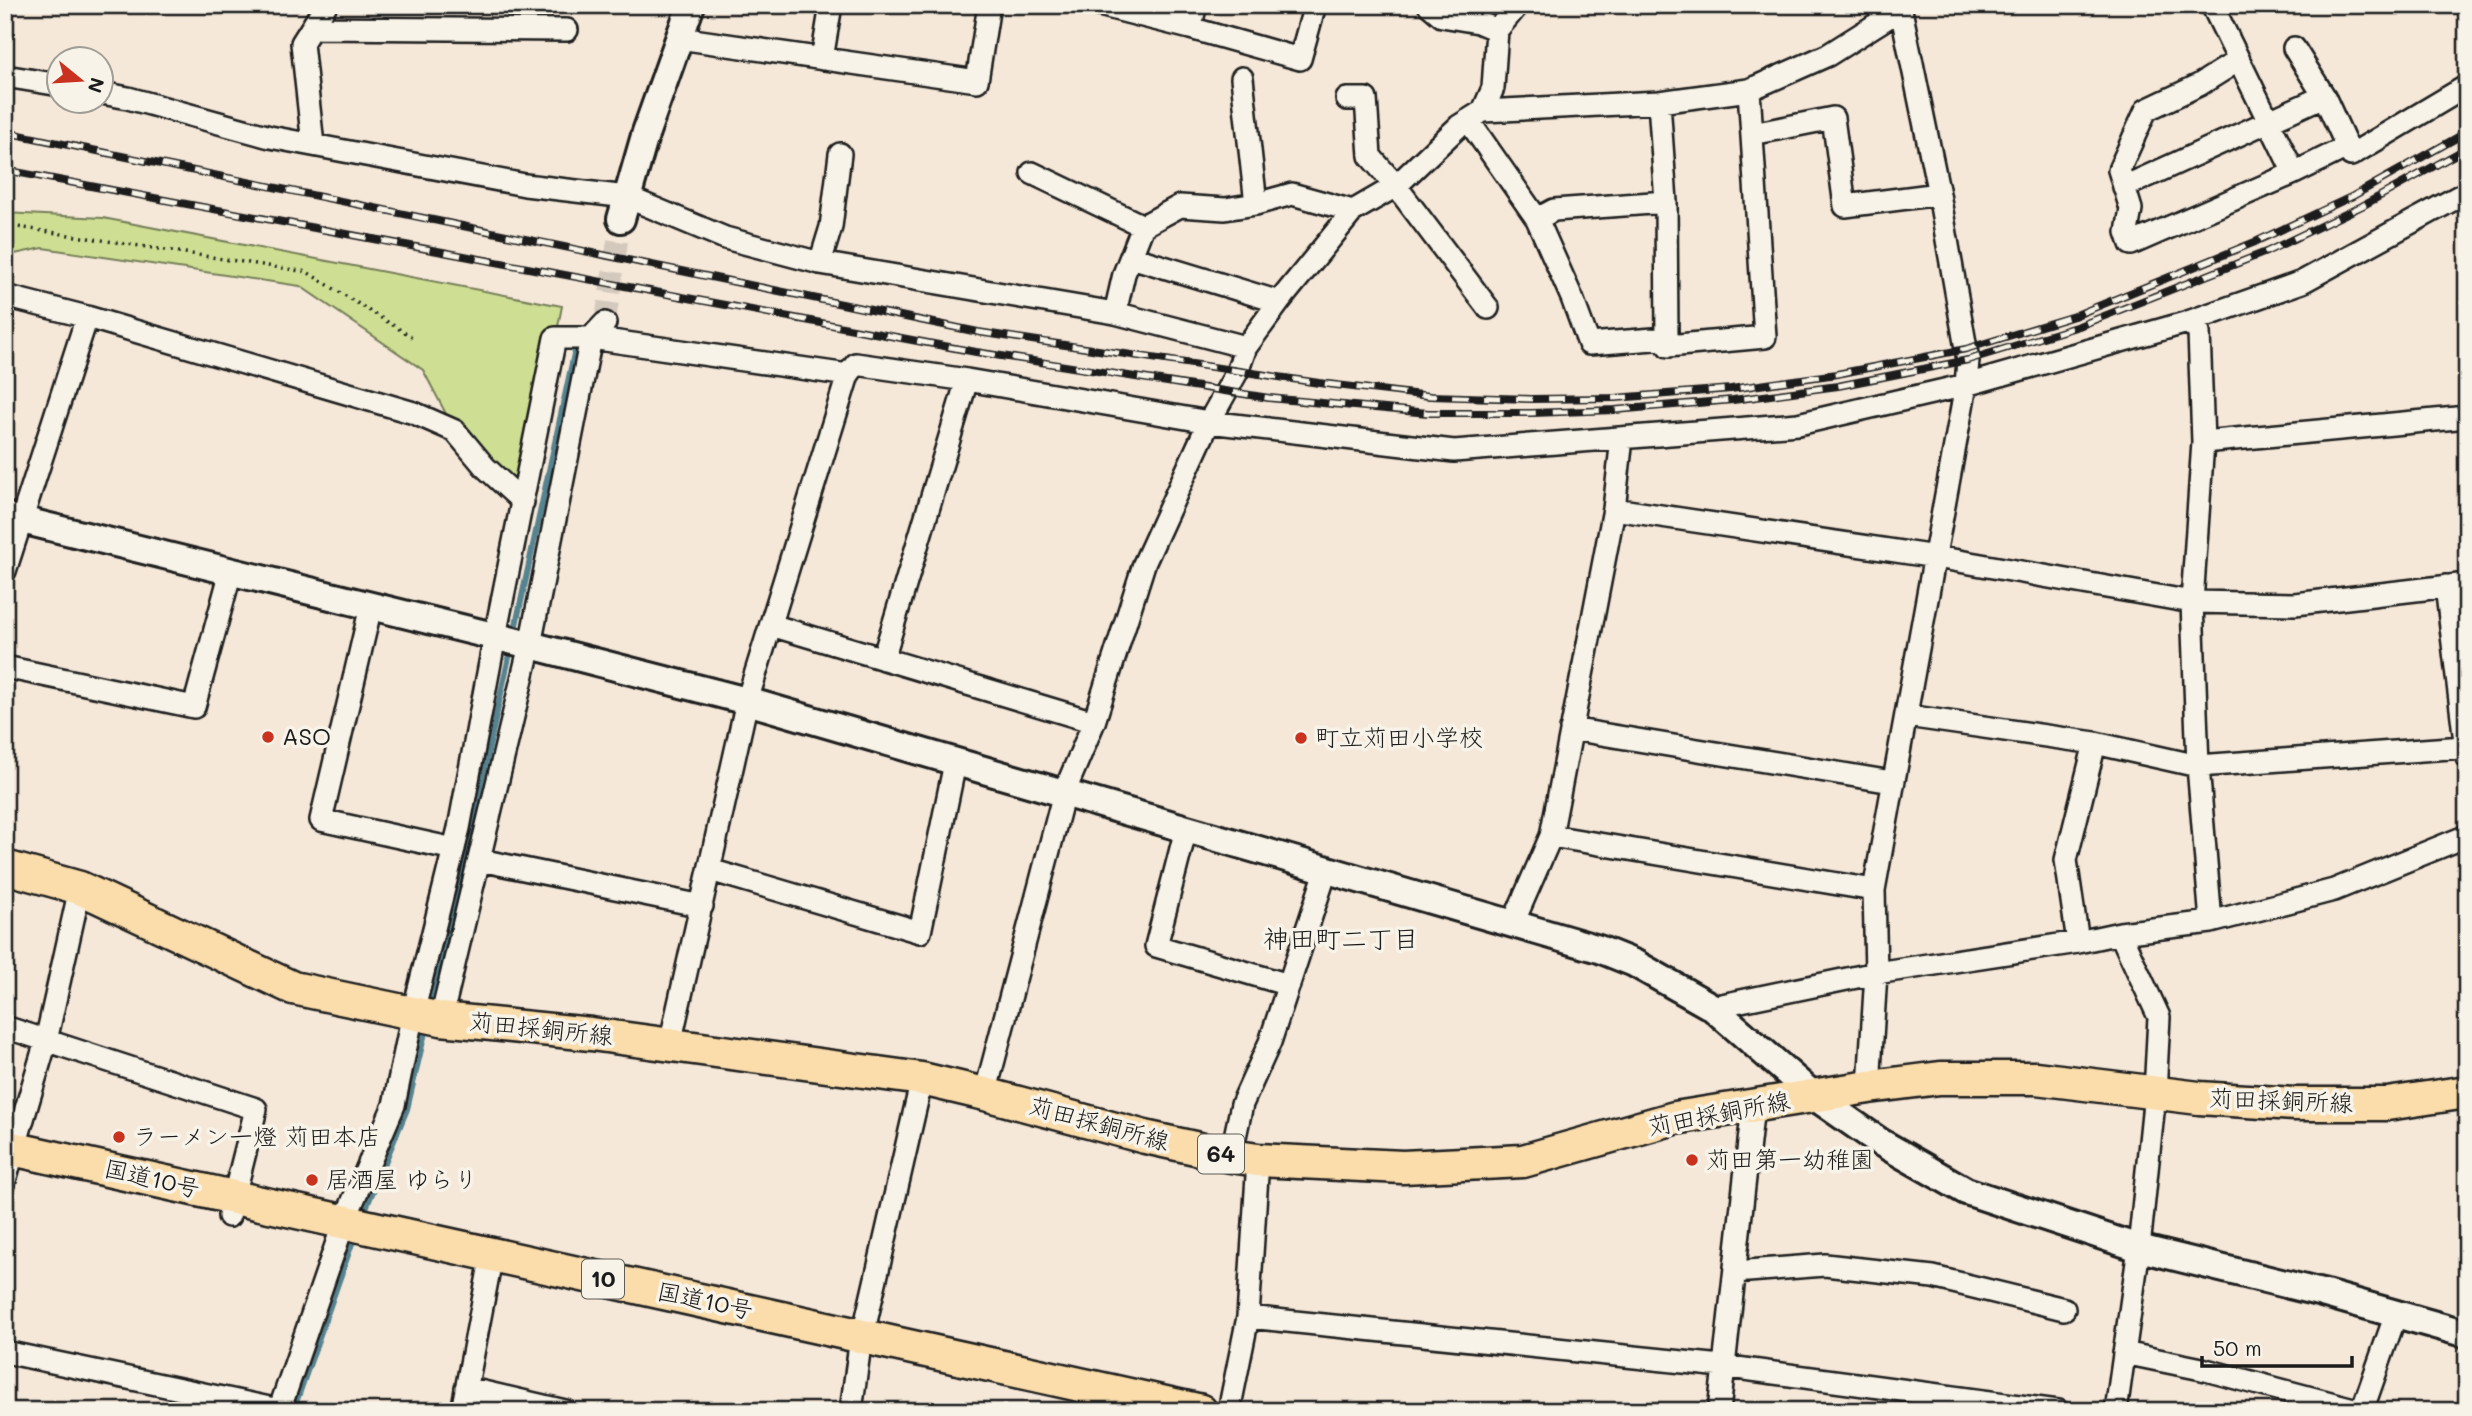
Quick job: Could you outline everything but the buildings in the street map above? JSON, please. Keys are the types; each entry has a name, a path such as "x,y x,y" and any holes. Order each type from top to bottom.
{"highway":[{"name":"国道10号","path":"7,1161 861,1343 1200,1411"},
{"name":"国道10号","path":"341,1231 489,1270 682,1315 861,1343 1118,1411"}],"main road":[{"name":"苅田採銅所線","path":"5,867 80,888 293,988 427,1016 670,1044 922,1079 1145,1137 1245,1158 1403,1167 1523,1161 1675,1118 1940,1078 2036,1078 2211,1099 2321,1104 2387,1104 2467,1092"}],"street":[{"path":"313,145 302,43 326,5"},
{"path":"624,208 646,132 691,5"},
{"path":"822,60 831,5"},
{"path":"679,37 977,81 989,5"},
{"path":"1099,5 1300,59 1315,5"},
{"path":"1190,28 1196,5"},
{"path":"1429,5 1442,16 1478,22 1497,30"},
{"path":"1476,116 1493,89 1497,30 1518,5"},
{"path":"2217,5 2213,6 2294,173"},
{"path":"985,1094 1064,793 1094,722 1144,564 1209,422 1237,372 1246,347 1353,211 1396,186 1459,125 1476,116 1659,103 1749,90 1828,55 1900,7 1939,194 1968,360 1936,557 1874,890 1876,974 1869,1087"},
{"path":"312,28 567,30"},
{"path":"2294,48 2323,96 2351,155 2467,86"},
{"path":"2239,60 2199,85 2146,110 2119,170 2131,209 2127,232 2131,244 2347,147"},
{"path":"5,76 46,83"},
{"path":"1242,78 1256,204"},
{"path":"1659,103 1666,202 1668,346 1765,337 1749,90"},
{"path":"116,96 270,137 525,185 624,208 820,263 1115,313 1246,347"},
{"path":"2124,187 2323,96"},
{"path":"1347,99 1366,99 1370,156 1396,186 1488,308"},
{"path":"1476,116 1538,219 1589,344 1667,338"},
{"path":"1752,134 1833,118 1845,206 1939,194"},
{"path":"820,263 831,227 840,155"},
{"path":"1032,173 1143,226"},
{"path":"670,1044 747,701 848,375 856,364 967,380 1209,422 1454,451 1798,424 1966,385 2188,322 2302,282 2467,191"},
{"path":"1115,313 1124,274 1143,226 1180,206 1225,209 1292,194 1353,211"},
{"path":"1538,219 1554,211 1666,202"},
{"path":"1131,257 1279,302"},
{"path":"5,296 87,317 414,413 455,431 485,467 523,502"},
{"path":"5,571 14,518 87,317"},
{"path":"2188,322 2199,332 2203,442 2192,602 2198,766 2211,922"},
{"path":"5,1352 279,1410 341,1231 394,1105 427,1016 480,860 598,331"},
{"path":"427,1016 454,849 555,338 598,331 848,375"},
{"path":"883,659 967,380"},
{"path":"2203,442 2467,417"},
{"path":"1513,923 1551,836 1614,509 1622,438"},
{"path":"1614,509 1936,557 2192,602 2295,604 2456,585 2465,753 2198,766 2095,743 1907,716"},
{"path":"14,518 747,701 1599,949 1634,963 1712,1007 1814,1096 1880,1142 1966,1191 2139,1248 2467,1334"},
{"path":"5,667 194,708 230,571"},
{"path":"371,606 321,820 454,849"},
{"path":"771,625 1094,722"},
{"path":"1571,729 1892,782"},
{"path":"2078,942 2066,860 2095,743"},
{"path":"710,870 920,932 955,763"},
{"path":"1186,829 1156,946 1289,985"},
{"path":"1551,836 1874,890"},
{"path":"1712,1007 1876,974 2120,933 2211,922 2334,890 2467,836"},
{"path":"480,860 702,906"},
{"path":"1229,1411 1248,1317 1242,1104 1270,1042 1326,871"},
{"path":"7,1161 46,1041 80,888"},
{"path":"2116,1411 2139,1248 2155,1093 2159,1017 2120,933"},
{"path":"5,1027 256,1109 231,1207"},
{"path":"851,1411 861,1343 922,1079"},
{"path":"1718,1411 1753,1106"},
{"path":"1735,1272 1825,1265 1933,1277 2064,1309"},
{"path":"462,1411 489,1270"},
{"path":"2124,1353 2202,1368 2362,1411 2396,1314"},
{"path":"1248,1317 1722,1366 2058,1411"},
{"path":"466,1388 565,1411"}],"path":[{"path":"5,226 307,272 412,337"},
{"path":"5,238 12,226"}],"green space":[{"path":"5,213 103,218 562,306 523,502 455,431 423,370 300,286 43,248 5,256"}],"waterway":[{"path":"514,634 577,340"},
{"path":"431,1007 511,648"},
{"path":"363,1215 407,1109 427,1024"},
{"path":"293,1411 355,1235"}],"tunnel":[{"path":"605,323 621,219"}],"railway":[{"path":"5,132 978,332 1319,383 1430,396 1531,399 1615,398 1731,389 1837,374 1966,349 2074,316 2255,242 2353,196 2467,132"},
{"path":"5,170 976,352 1269,398 1428,413 1532,413 1615,410 1733,400 1838,386 1968,360 2079,326 2266,252 2362,206 2467,148"}],"place":[{"name":"ASO","path":"268,737"},
{"name":"町立苅田小学校","path":"1301,738"},
{"name":"ラーメン一燈 苅田本店","path":"119,1137"},
{"name":"苅田第一幼稚園","path":"1692,1160"},
{"name":"居酒屋 ゆらり","path":"312,1180"}],"district":[{"name":"神田町二丁目","path":"1341,939"}]}
